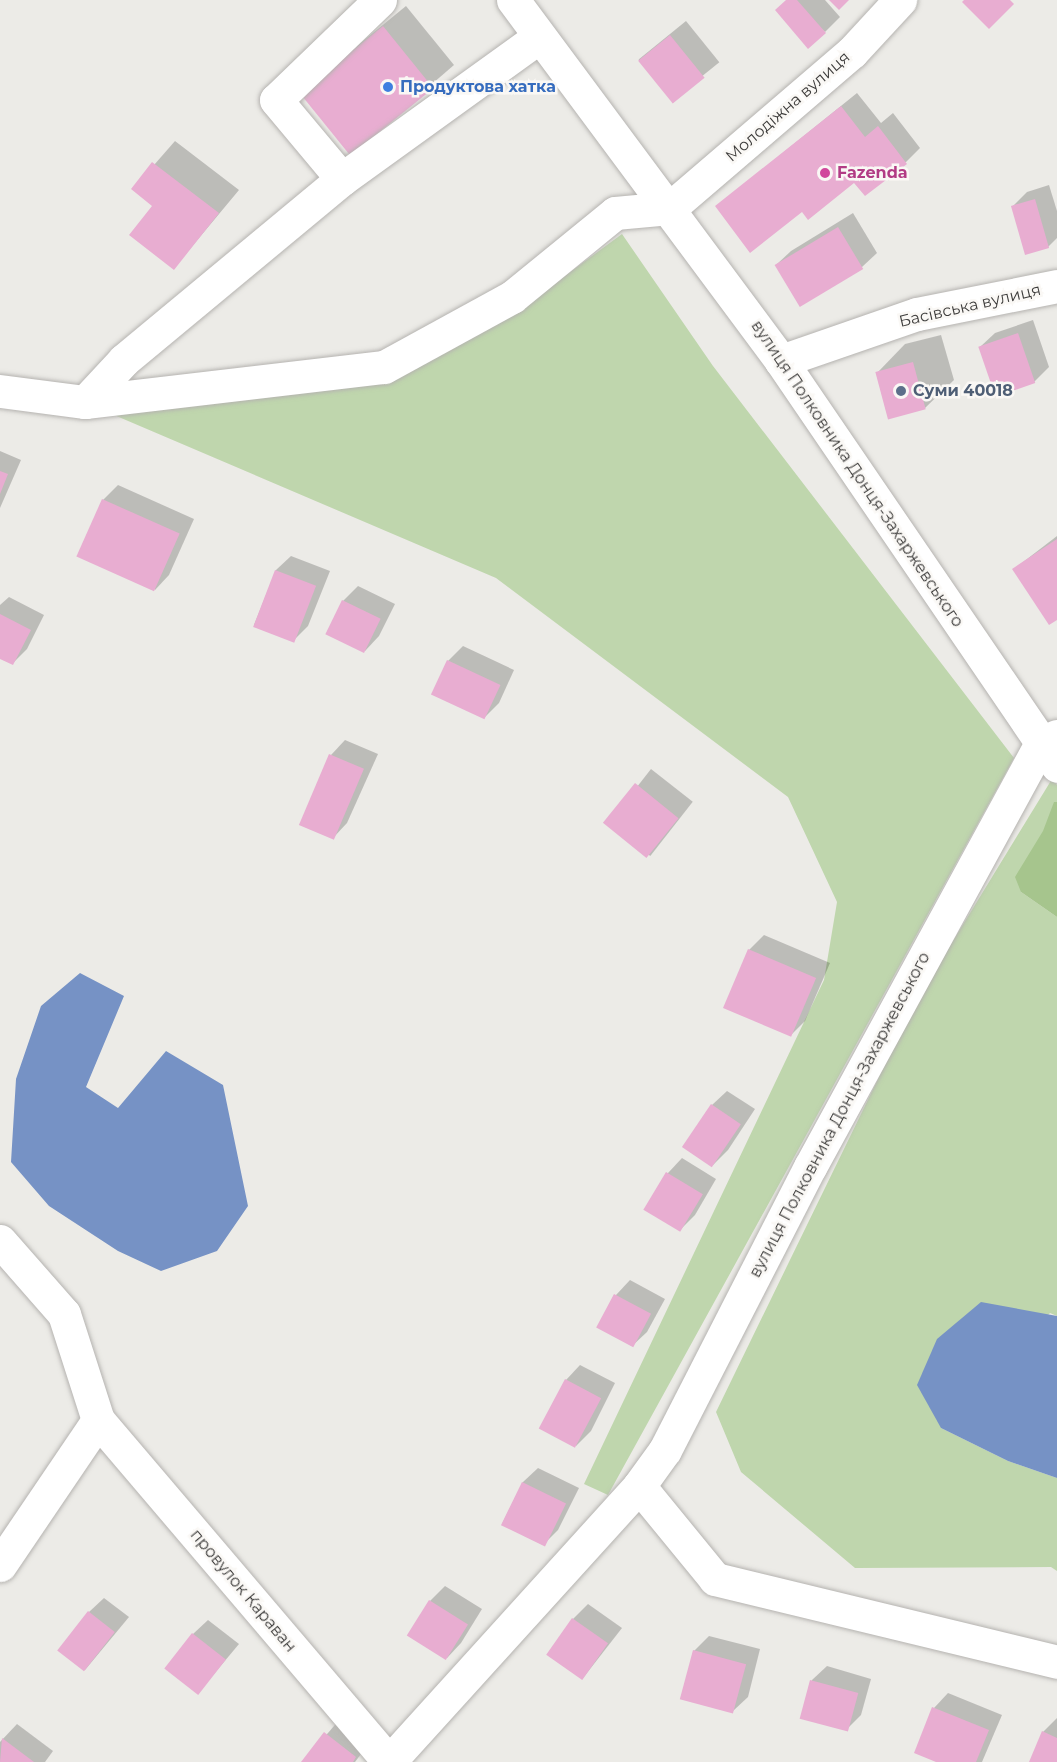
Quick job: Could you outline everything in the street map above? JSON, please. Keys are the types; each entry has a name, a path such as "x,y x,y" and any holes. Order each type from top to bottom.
{"street":[{"path":"342,179 276,100 381,0"},
{"name":"вулиця Полковника Донця-Захаржевського","path":"389,1762 639,1486 665,1449 810,1167 1052,748 781,361 670,208 513,0"},
{"name":"Молодіжна вулиця","path":"670,208 852,52 900,0"},
{"path":"85,402 124,360 342,179 540,37"},
{"path":"0,391 85,402 384,367 512,297 615,213 670,208"},
{"name":"Басівська вулиця","path":"781,361 917,314 1057,286"},
{"name":"провулок Караван","path":"0,1241 64,1314 98,1419 389,1762"},
{"path":"0,1565 98,1419"},
{"path":"639,1486 715,1579 1057,1662"}],"green space":[{"path":"622,234 713,366 1014,758 608,1495 584,1484 824,980 837,902 788,797 496,578 100,409 388,378 517,311"},
{"path":"1052,779 1057,785 1057,802 1021,892 1057,917 1057,1316 1050,1313 941,1428 1008,1461 1057,1478 1057,1571 1051,1567 855,1568 741,1472 716,1412 915,1003"},
{"path":"1054,802 1057,802 1057,917 1021,892 1015,877 1043,831"}],"water":[{"path":"80,973 124,996 86,1087 118,1108 166,1051 223,1085 248,1206 217,1251 161,1271 118,1251 49,1206 11,1162 16,1079 41,1006"},
{"path":"981,1302 1057,1316 1057,1478 1008,1461 941,1428 917,1385 937,1339"}],"building":[{"path":"786,0 797,0 826,33 808,49 775,10"},
{"path":"829,0 849,0 839,10"},
{"path":"964,0 1010,0 1014,4 989,29 962,2"},
{"path":"383,26 433,88 350,156 300,93"},
{"path":"670,35 705,78 673,104 638,61"},
{"name":"Fazenda","path":"841,106 865,137 878,126 907,164 865,196 854,183 808,220 802,212 750,253 715,206"},
{"path":"152,162 219,213 174,270 129,235 152,206 131,189"},
{"path":"1035,199 1049,248 1025,255 1011,206"},
{"path":"838,227 863,269 800,307 775,265"},
{"path":"1018,333 1035,383 996,397 978,347"},
{"name":"Суми 40018","path":"913,362 926,409 888,419 875,372"},
{"path":"0,471 8,474 0,494"},
{"path":"102,499 180,534 154,591 76,557"},
{"path":"1057,539 1057,620 1049,625 1012,569"},
{"path":"275,570 316,586 294,643 253,627"},
{"path":"342,600 381,619 364,653 325,634"},
{"path":"0,614 31,630 13,665 0,659"},
{"path":"447,660 500,685 484,719 431,694"},
{"path":"329,754 364,769 334,840 299,825"},
{"path":"635,783 679,818 646,858 603,823"},
{"path":"748,949 816,978 791,1037 723,1008"},
{"path":"711,1104 741,1124 712,1167 682,1147"},
{"path":"666,1172 703,1194 680,1232 643,1210"},
{"path":"614,1294 651,1314 633,1347 596,1328"},
{"path":"565,1379 601,1398 575,1448 539,1428"},
{"path":"522,1482 566,1503 545,1547 501,1525"},
{"path":"429,1600 468,1624 446,1660 407,1636"},
{"path":"88,1611 115,1632 84,1671 57,1650"},
{"path":"572,1618 608,1643 582,1680 546,1655"},
{"path":"192,1633 226,1659 198,1695 164,1668"},
{"path":"693,1650 746,1664 733,1713 680,1699"},
{"path":"810,1680 858,1693 848,1732 800,1719"},
{"path":"932,1707 989,1730 976,1762 936,1762 914,1753"},
{"path":"1042,1731 1057,1738 1057,1762 1029,1762"},
{"path":"324,1732 356,1757 353,1762 301,1762"},
{"path":"2,1738 34,1762 0,1762"}],"place":[{"name":"Продуктова хатка","path":"388,87"},
{"name":"Fazenda","path":"825,173"},
{"name":"Суми 40018","path":"901,391"}]}
